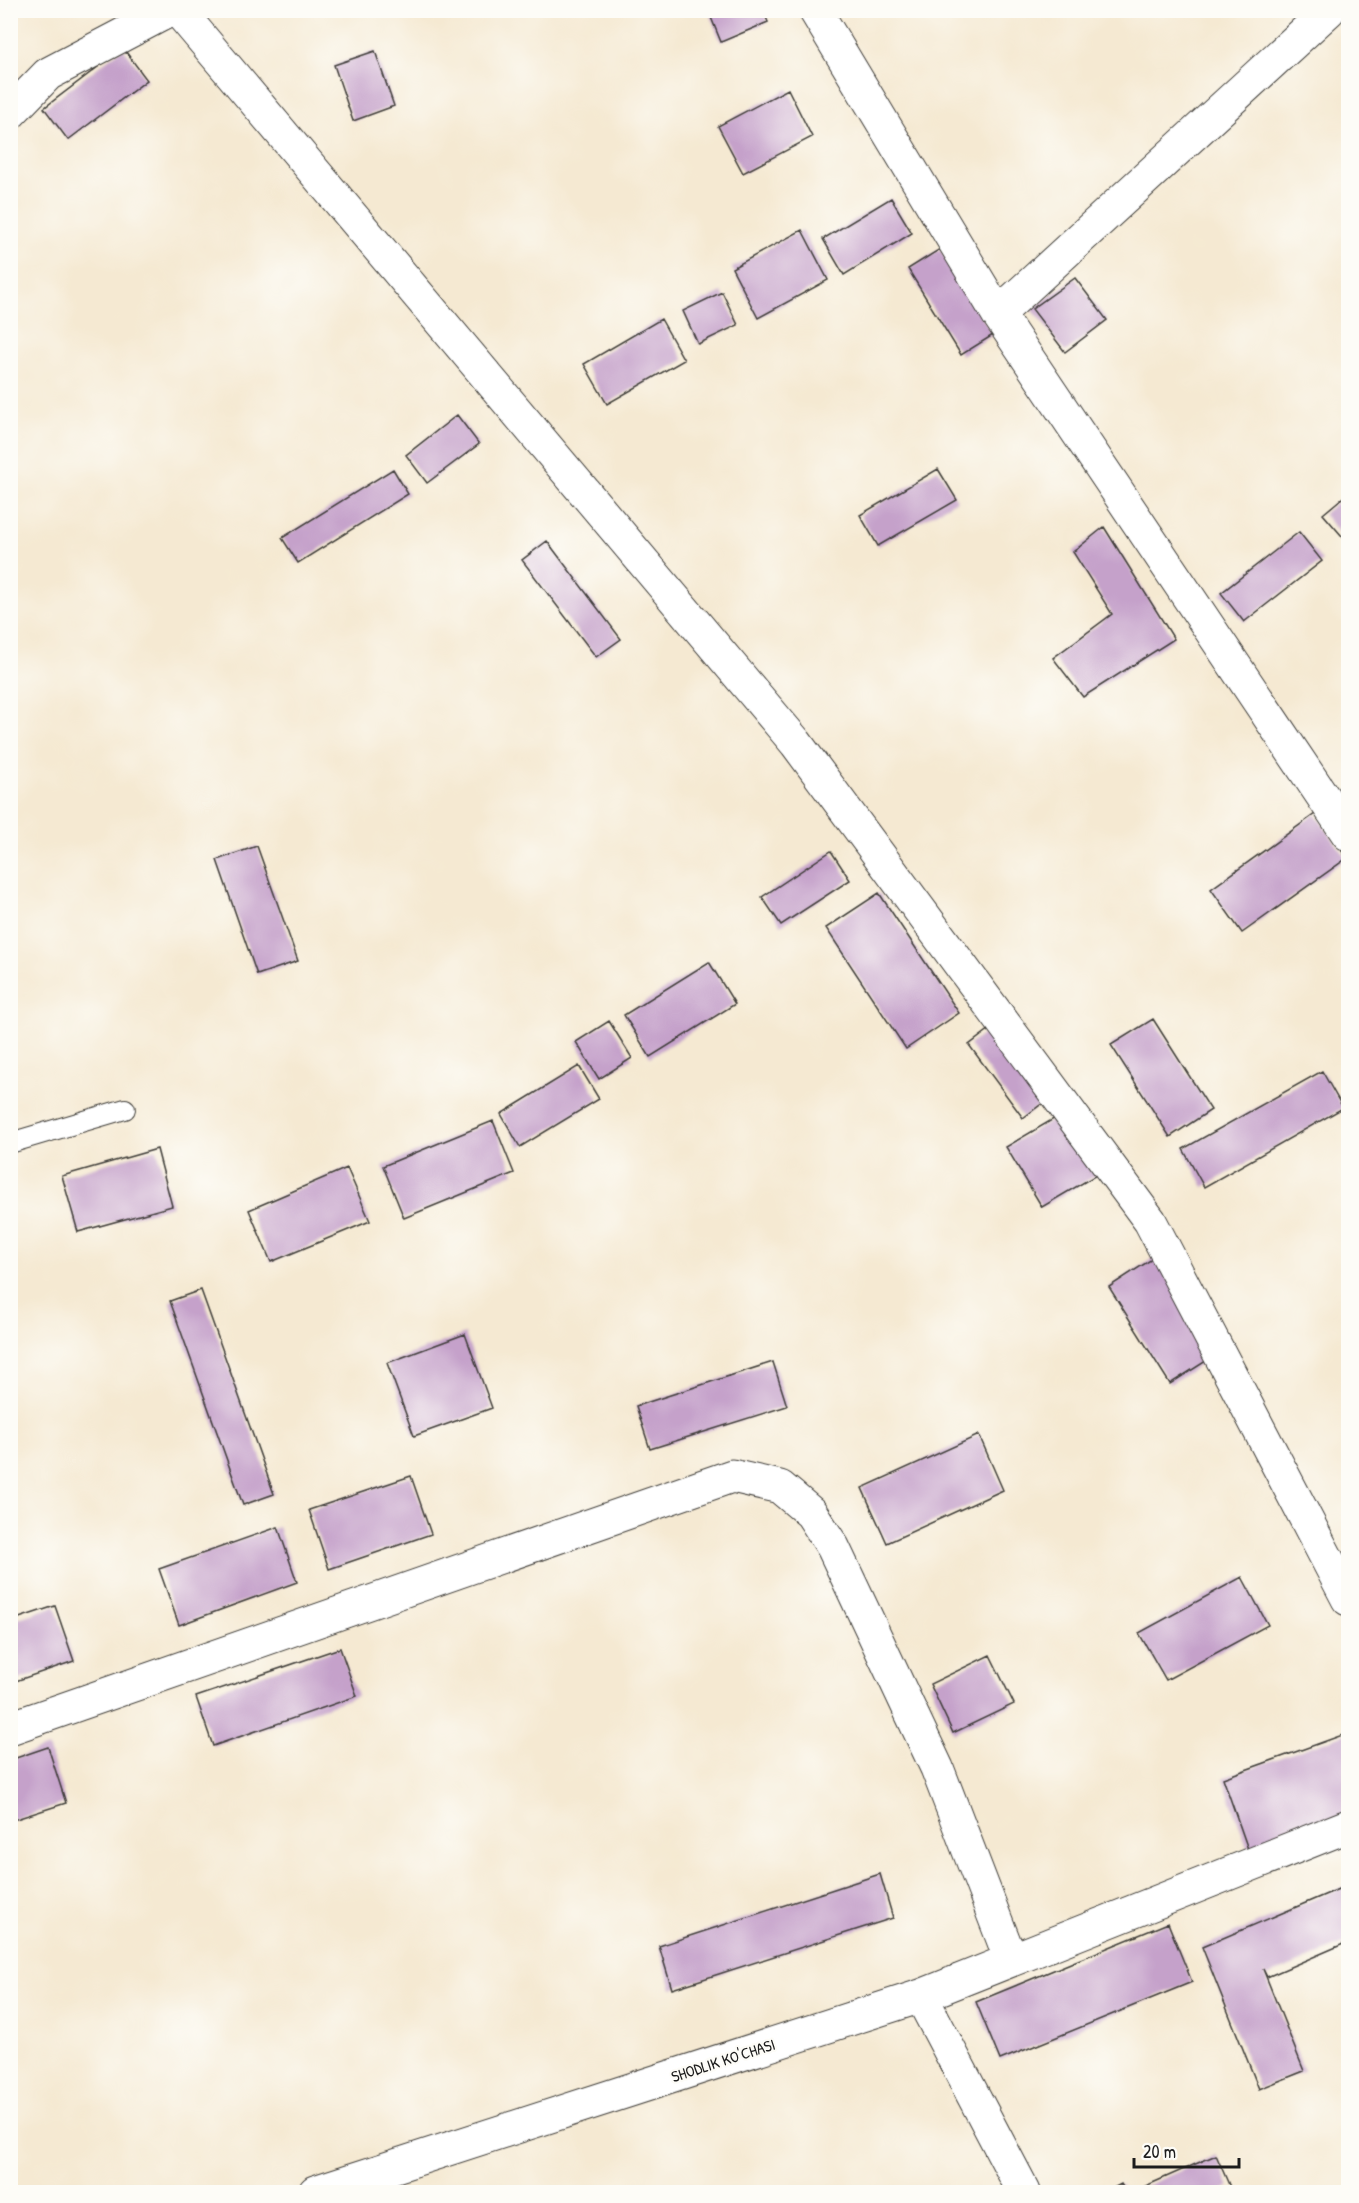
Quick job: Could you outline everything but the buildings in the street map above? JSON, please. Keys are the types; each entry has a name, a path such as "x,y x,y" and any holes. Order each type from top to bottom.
{"street":[{"path":"10,113 48,74 170,10"},
{"path":"178,10 796,743 1150,1221 1348,1599"},
{"path":"815,10 998,314 1348,834"},
{"path":"998,314 1329,10"},
{"path":"10,1728 732,1476 780,1487 811,1513 833,1547 937,1768 1011,1960"},
{"name":"SHODLIK KO'CHASI","path":"315,2193 921,1996 1348,1826"},
{"path":"921,1996 1024,2193"}],"lane":[{"path":"10,1143 125,1109"}]}
